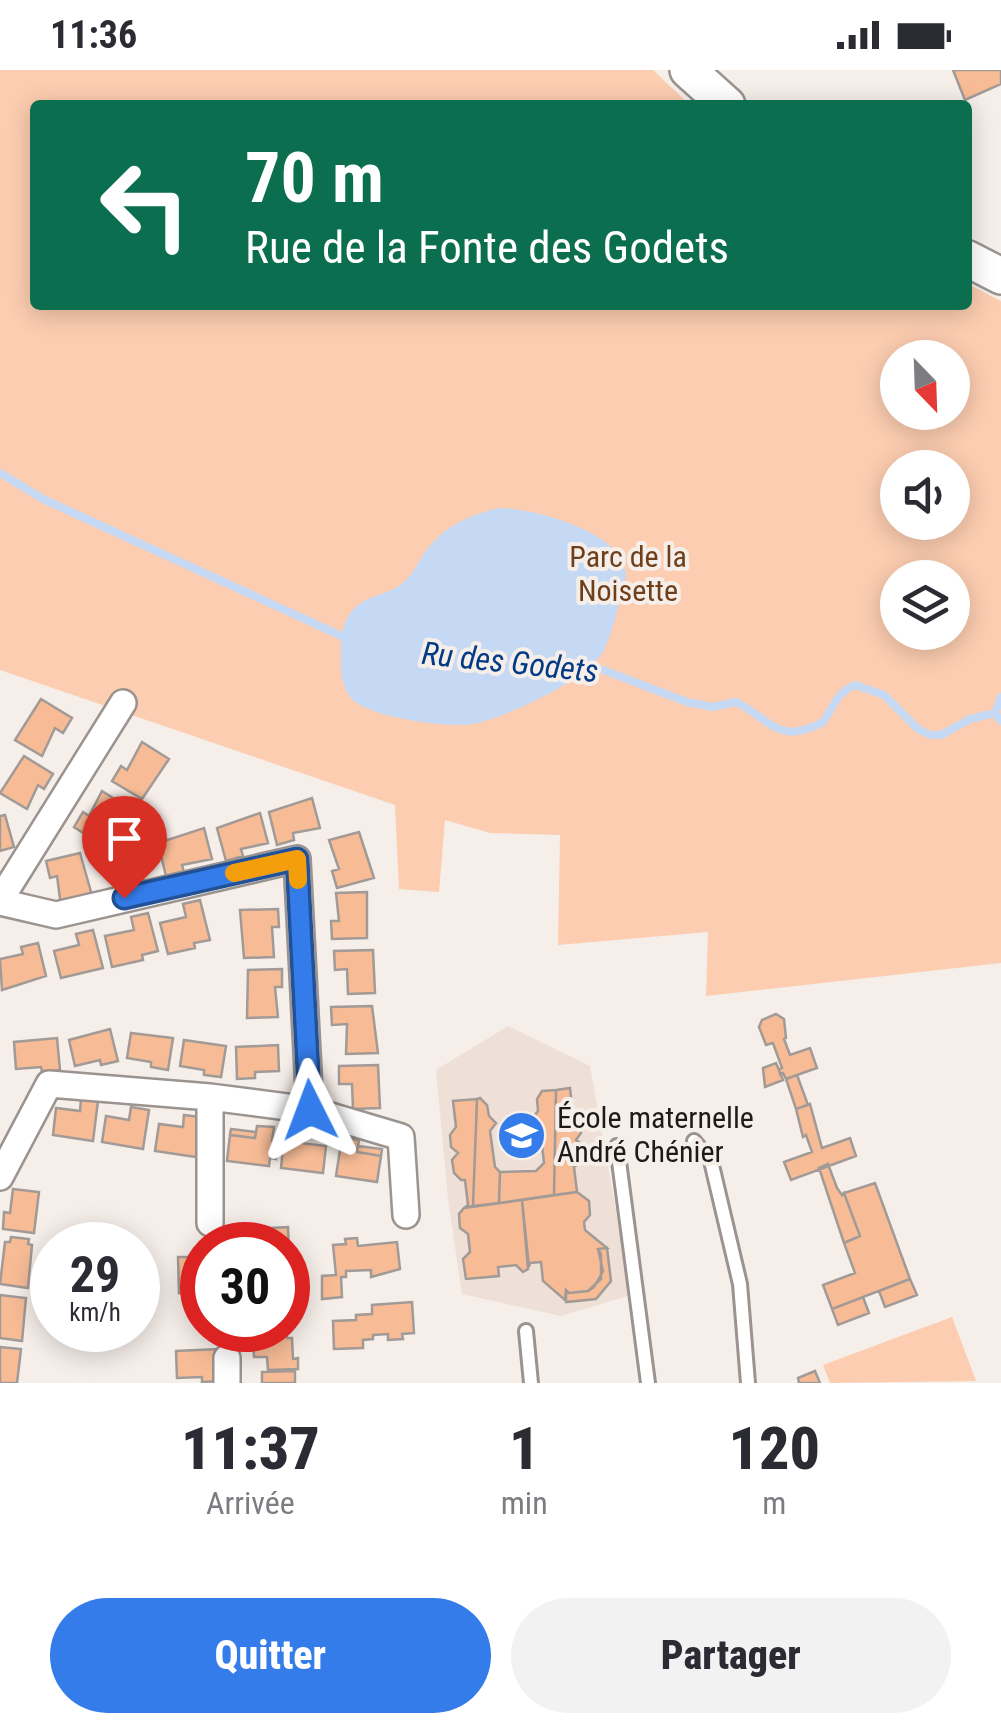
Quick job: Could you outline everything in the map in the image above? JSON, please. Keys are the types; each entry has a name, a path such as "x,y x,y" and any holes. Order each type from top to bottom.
{"main road":[{"path":"688,70 721,100"},
{"path":"972,262 1001,276"}],"street":[{"path":"124,703 0,901 56,914 297,859 310,1110"},
{"path":"0,1177 49,1084 210,1097 310,1110 401,1137 406,1215"},
{"path":"210,1097 210,1222"}],"lane":[{"path":"694,1140 711,1161 740,1284 748,1383"},
{"path":"616,1146 648,1383"},
{"path":"526,1331 531,1383"}],"shaded area":[{"name":"École maternelle André Chénier","path":"508,1026 590,1066 631,1295 561,1316 462,1294 436,1070"}],"green space":[{"name":"Parc de la Noisette","path":"0,70 653,70 685,100 30,100 30,310 972,310 972,286 1001,301 1001,963 706,996 708,932 558,945 560,835 490,833 445,820 439,892 399,889 395,805 0,670"},
{"path":"952,1317 976,1381 830,1383 823,1365"}],"water":[{"path":"499,508 534,513 576,526 612,547 623,561 626,576 616,614 608,641 596,661 545,696 473,724 412,720 354,701 341,671 342,636 349,615 362,603 406,580 428,548 452,527"}],"building":[{"path":"953,70 1001,70 1001,84 965,100"},
{"path":"41,699 72,718 63,733 55,728 42,756 15,740"},
{"path":"142,742 169,759 142,799 112,781 121,766 127,770"},
{"path":"24,756 53,774 44,789 38,785 27,809 0,793"},
{"path":"102,791 129,808 102,845 74,827 83,812 89,816"},
{"path":"312,798 320,828 293,833 294,840 277,845 269,812"},
{"path":"260,813 268,843 241,849 243,856 226,861 217,828"},
{"path":"5,815 14,847 0,851 0,816"},
{"path":"204,828 212,859 182,865 184,872 166,876 158,843"},
{"path":"359,832 374,878 337,888 332,871 339,869 329,840"},
{"path":"80,853 93,899 61,906 57,876 50,878 46,861"},
{"path":"367,892 367,938 332,939 331,921 339,921 336,893"},
{"path":"200,900 210,940 168,954 160,923 186,917 183,904"},
{"path":"278,909 279,927 272,927 274,957 244,958 240,910"},
{"path":"148,913 158,951 142,955 143,960 112,967 105,936 134,930 131,917"},
{"path":"93,930 103,968 61,978 54,951 79,945 76,934"},
{"path":"38,943 46,976 2,990 0,959 23,954 21,947"},
{"path":"373,950 375,993 348,994 347,969 335,970 334,951"},
{"path":"282,969 282,987 275,987 278,1017 247,1018 248,970"},
{"path":"372,1006 378,1053 346,1054 347,1024 332,1025 331,1007"},
{"path":"776,1014 784,1019 784,1039 790,1055 810,1048 817,1068 786,1079 780,1074 782,1068 773,1043 766,1045 759,1027 762,1020"},
{"path":"110,1029 118,1061 101,1065 100,1060 75,1066 69,1040"},
{"path":"131,1033 173,1038 168,1070 127,1058"},
{"path":"57,1038 60,1070 16,1069 14,1042"},
{"path":"184,1040 226,1046 221,1077 180,1066"},
{"path":"278,1045 279,1071 255,1072 255,1078 237,1079 236,1047"},
{"path":"776,1063 783,1080 765,1087 763,1068"},
{"path":"378,1065 380,1108 353,1109 352,1084 339,1084 339,1066"},
{"path":"797,1075 808,1105 796,1109 786,1079"},
{"path":"570,1088 573,1114 579,1120 581,1133 576,1140 583,1145 585,1159 574,1167 577,1192 554,1195 556,1090"},
{"path":"556,1090 554,1195 499,1203 500,1172 536,1171 544,1163 540,1125 532,1119 542,1091"},
{"path":"81,1099 98,1101 93,1141 53,1135 56,1108 80,1111"},
{"path":"477,1099 496,1123 490,1131 495,1167 500,1172 499,1203 473,1206"},
{"path":"477,1099 473,1206 464,1208 468,1205 465,1180 454,1173 452,1160 458,1153 451,1147 450,1135 456,1127 453,1101"},
{"path":"810,1104 822,1148 850,1138 856,1156 791,1180 784,1162 812,1152 806,1135 803,1137 796,1109"},
{"path":"131,1107 149,1110 143,1149 102,1142 106,1116 129,1120"},
{"path":"184,1115 201,1117 196,1157 155,1151 159,1124 183,1127"},
{"path":"257,1126 274,1127 272,1141 278,1142 276,1159 270,1158 269,1166 227,1161 230,1135 255,1138"},
{"path":"231,1129 256,1132 255,1138 230,1135"},
{"path":"285,1129 302,1131 301,1143 326,1146 323,1173 281,1168"},
{"path":"342,1137 359,1140 357,1152 381,1156 377,1182 336,1176"},
{"path":"358,1146 382,1149 381,1156 357,1152"},
{"path":"828,1164 860,1236 844,1243 819,1168"},
{"path":"875,1183 910,1279 832,1309 823,1285 855,1273 844,1243 860,1236 844,1193"},
{"path":"13,1189 39,1192 30,1232 3,1229 4,1212 10,1213"},
{"path":"577,1192 589,1201 585,1230 607,1248 598,1249 603,1271 594,1287 588,1291 566,1290 565,1300 543,1281 541,1262 530,1263 529,1267 522,1200"},
{"path":"522,1200 528,1269 523,1272 516,1265 498,1267 499,1276 466,1279 463,1259 470,1252 468,1234 460,1228 459,1214 464,1208"},
{"path":"11,1237 29,1239 28,1288 0,1284 5,1242 10,1242"},
{"path":"357,1238 358,1246 397,1242 400,1269 371,1277 371,1270 346,1271 346,1277 341,1277 342,1297 322,1299 322,1276 336,1275 333,1245"},
{"path":"607,1248 611,1281 596,1299 566,1302 566,1290 588,1291 601,1279 598,1249"},
{"path":"910,1279 917,1295 885,1307 879,1291"},
{"path":"0,1295 26,1298 22,1341 0,1338"},
{"path":"863,1297 869,1313 838,1325 832,1309"},
{"path":"412,1302 414,1333 388,1340 388,1334 373,1335 373,1339 363,1340 363,1348 334,1349 333,1321 356,1320 356,1315 372,1314 372,1305"},
{"path":"0,1347 21,1349 17,1383 0,1383"},
{"path":"176,1351 219,1352 220,1381 177,1378"},
{"path":"254,1352 293,1352 293,1359 298,1358 298,1369 268,1370 267,1357 254,1357"},
{"path":"295,1371 295,1383 262,1383 262,1372"},
{"path":"815,1371 820,1383 799,1383 798,1378"}],"waterway":[{"name":"Ru des Godets","path":"0,473 43,499 348,639"},
{"name":"Ru des Godets","path":"580,664 687,702 713,707 736,702 785,731 808,729 823,722 840,696 855,685 884,695 918,729 930,735 941,735 970,719 995,713 1001,721"},
{"path":"995,713 1001,697"}],"slow traffic":[{"path":"234,873 297,859 298,880"}],"place":[{"name":"École maternelle André Chénier","path":"522,1135"}],"route":[{"path":"124,898 297,859 310,1110"}]}
